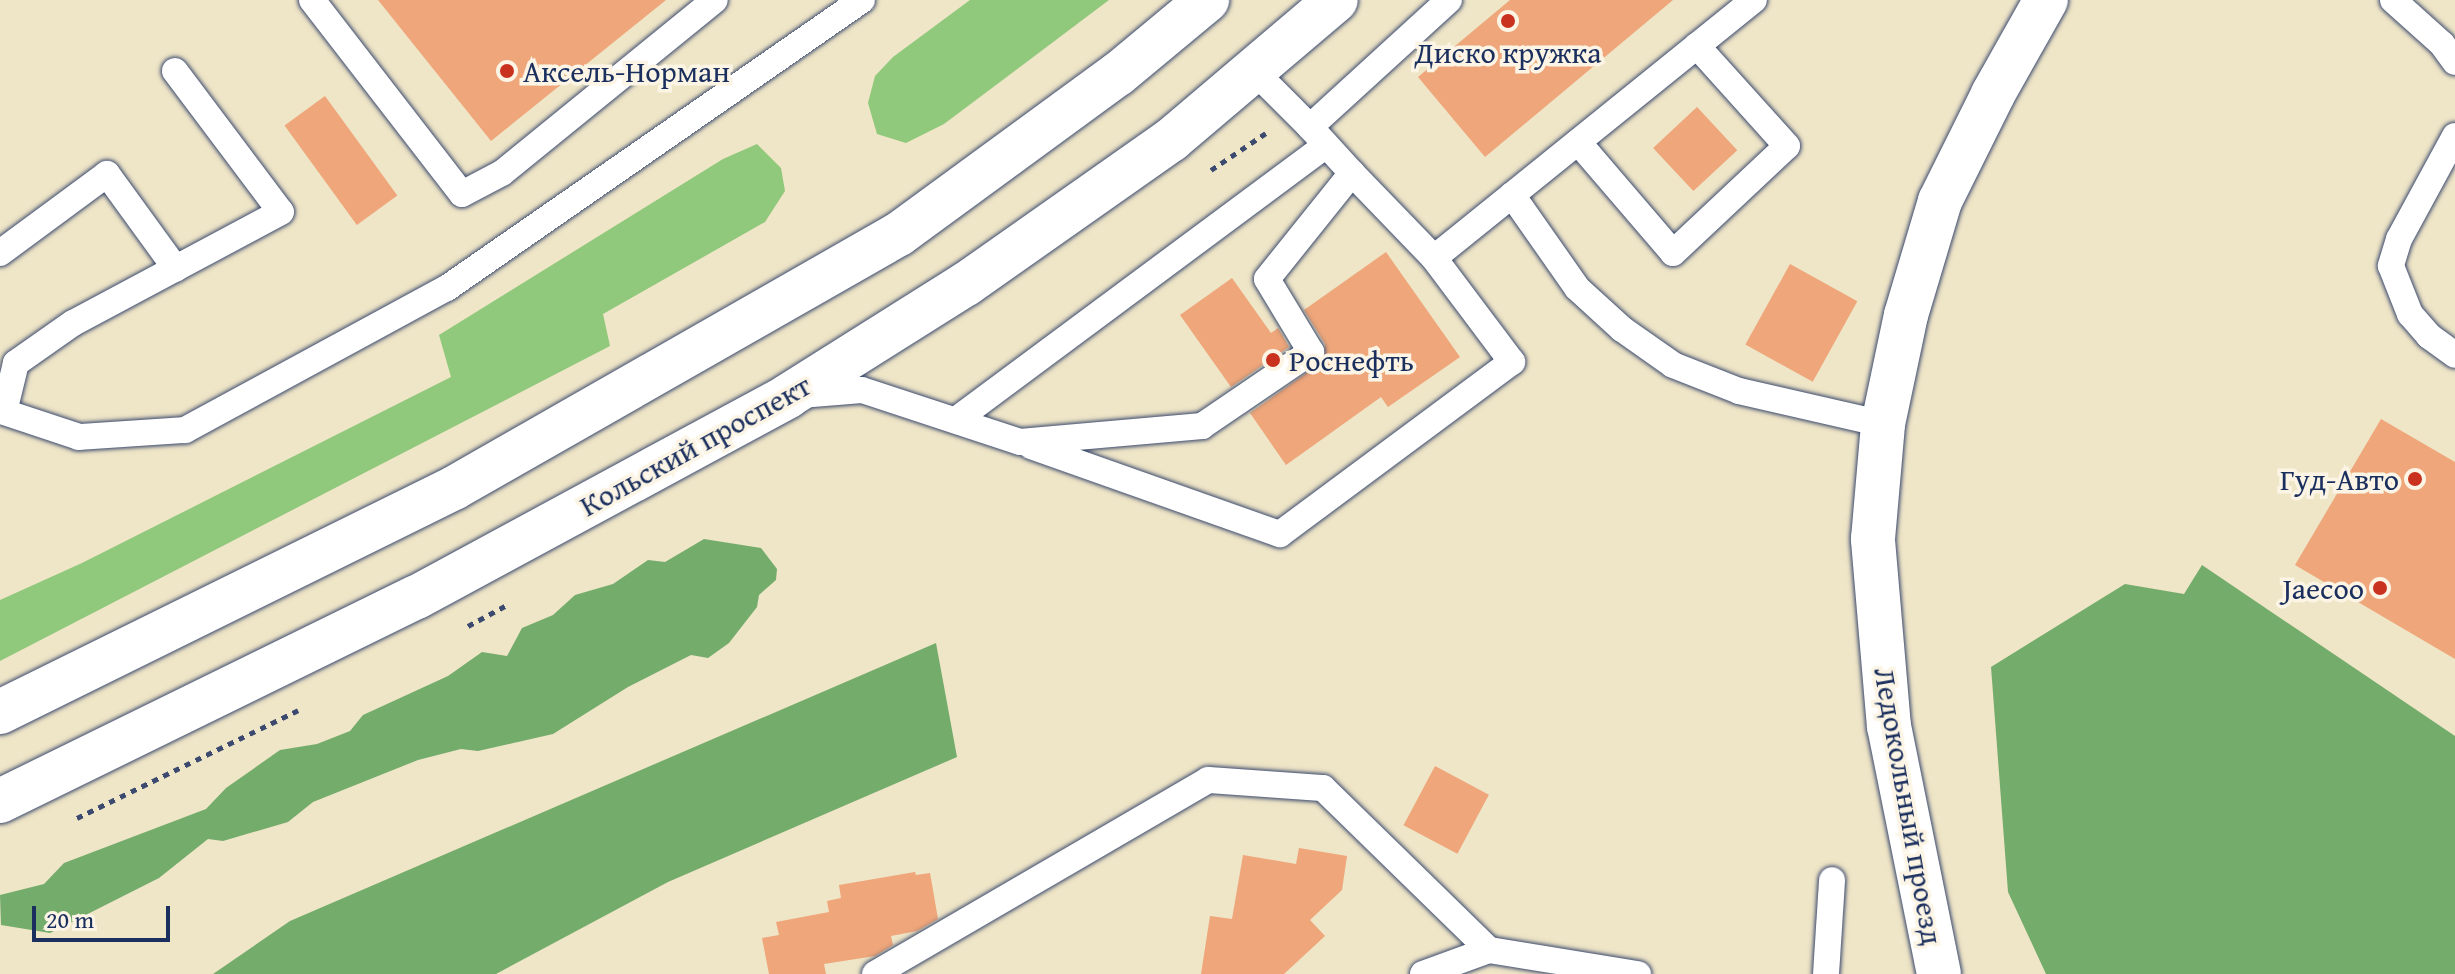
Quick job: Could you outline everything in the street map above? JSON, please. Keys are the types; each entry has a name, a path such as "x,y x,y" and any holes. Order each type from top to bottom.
{"main road":[{"path":"0,712 454,488 899,234 1118,74 1207,0"},
{"name":"Кольский проспект","path":"0,801 417,597 788,396 966,284 1171,140 1336,0"},
{"name":"Ледокольный проезд","path":"1939,974 1889,727 1873,539 1883,424 1906,315 1940,201 1993,94 2046,0"}],"lane":[{"path":"312,0 462,194 502,173 715,0"},
{"path":"175,71 281,212 73,323 16,363 4,412 79,437 185,430 447,288 862,0"},
{"path":"956,420 1318,136 1449,0"},
{"path":"1434,258 1754,0"},
{"path":"2393,0 2442,44 2455,62"},
{"path":"1578,142 1673,253 1787,146 1697,46"},
{"path":"788,396 862,390 1280,534 1512,362 1434,258 1252,69"},
{"path":"2455,136 2399,239 2391,266 2410,314 2429,336 2455,355"},
{"path":"1020,442 1202,426 1311,352 1267,279 1352,173"},
{"path":"0,253 107,174 176,269"},
{"path":"1512,195 1577,288 1622,329 1673,365 1739,391 1883,424"},
{"path":"875,974 1208,780 1323,788 1489,950"},
{"path":"1826,974 1832,880"},
{"path":"1423,974 1489,950 1638,974"}],"green space":[{"path":"970,0 1109,0 944,124 906,143 877,134 868,103 875,76 893,57"},
{"path":"757,144 781,168 785,191 765,222 603,314 610,346 0,661 0,600 82,563 451,377 439,335 723,159"},
{"path":"704,539 761,548 777,569 776,580 759,595 757,607 729,643 708,658 691,655 628,687 553,734 478,751 461,749 418,760 313,802 288,822 223,841 208,839 159,878 50,933 1,925 0,895 44,884 64,863 206,809 226,788 280,750 317,744 350,731 363,715 448,676 482,652 507,656 522,628 553,615 575,595 613,584 648,560 665,562"},
{"path":"2202,565 2455,736 2455,974 2046,974 2008,892 1991,667 2125,584 2184,594"},
{"path":"936,643 957,757 668,882 496,974 213,974 290,921"}],"building":[{"name":"Аксель-Норман","path":"378,0 666,0 491,141"},
{"path":"1510,0 1673,0 1485,157 1418,77"},
{"path":"325,96 397,196 357,225 285,125"},
{"path":"1697,107 1737,150 1693,191 1653,148"},
{"path":"1386,252 1460,357 1388,407 1381,397 1286,465 1250,413 1325,360 1325,344 1304,310"},
{"path":"1790,264 1857,301 1813,382 1745,344"},
{"path":"1232,278 1271,333 1278,328 1289,347 1231,387 1180,315"},
{"path":"2381,419 2455,462 2455,659 2295,565"},
{"path":"1435,766 1489,795 1457,854 1404,825"},
{"path":"1299,848 1347,856 1342,890 1310,920 1325,936 1284,974 1201,974 1210,916 1232,919 1243,855 1296,864"},
{"path":"915,872 916,875 930,873 938,919 917,931 891,936 893,945 875,956 824,964 826,974 769,974 762,938 779,935 776,922 829,912 827,901 841,898 839,885"}],"place":[{"name":"Диско кружка","path":"1508,21"},
{"name":"Аксель-Норман","path":"507,71"},
{"name":"Роснефть","path":"1273,360"},
{"name":"Гуд-Авто","path":"2415,479"},
{"name":"Jaecoo","path":"2380,588"}]}
